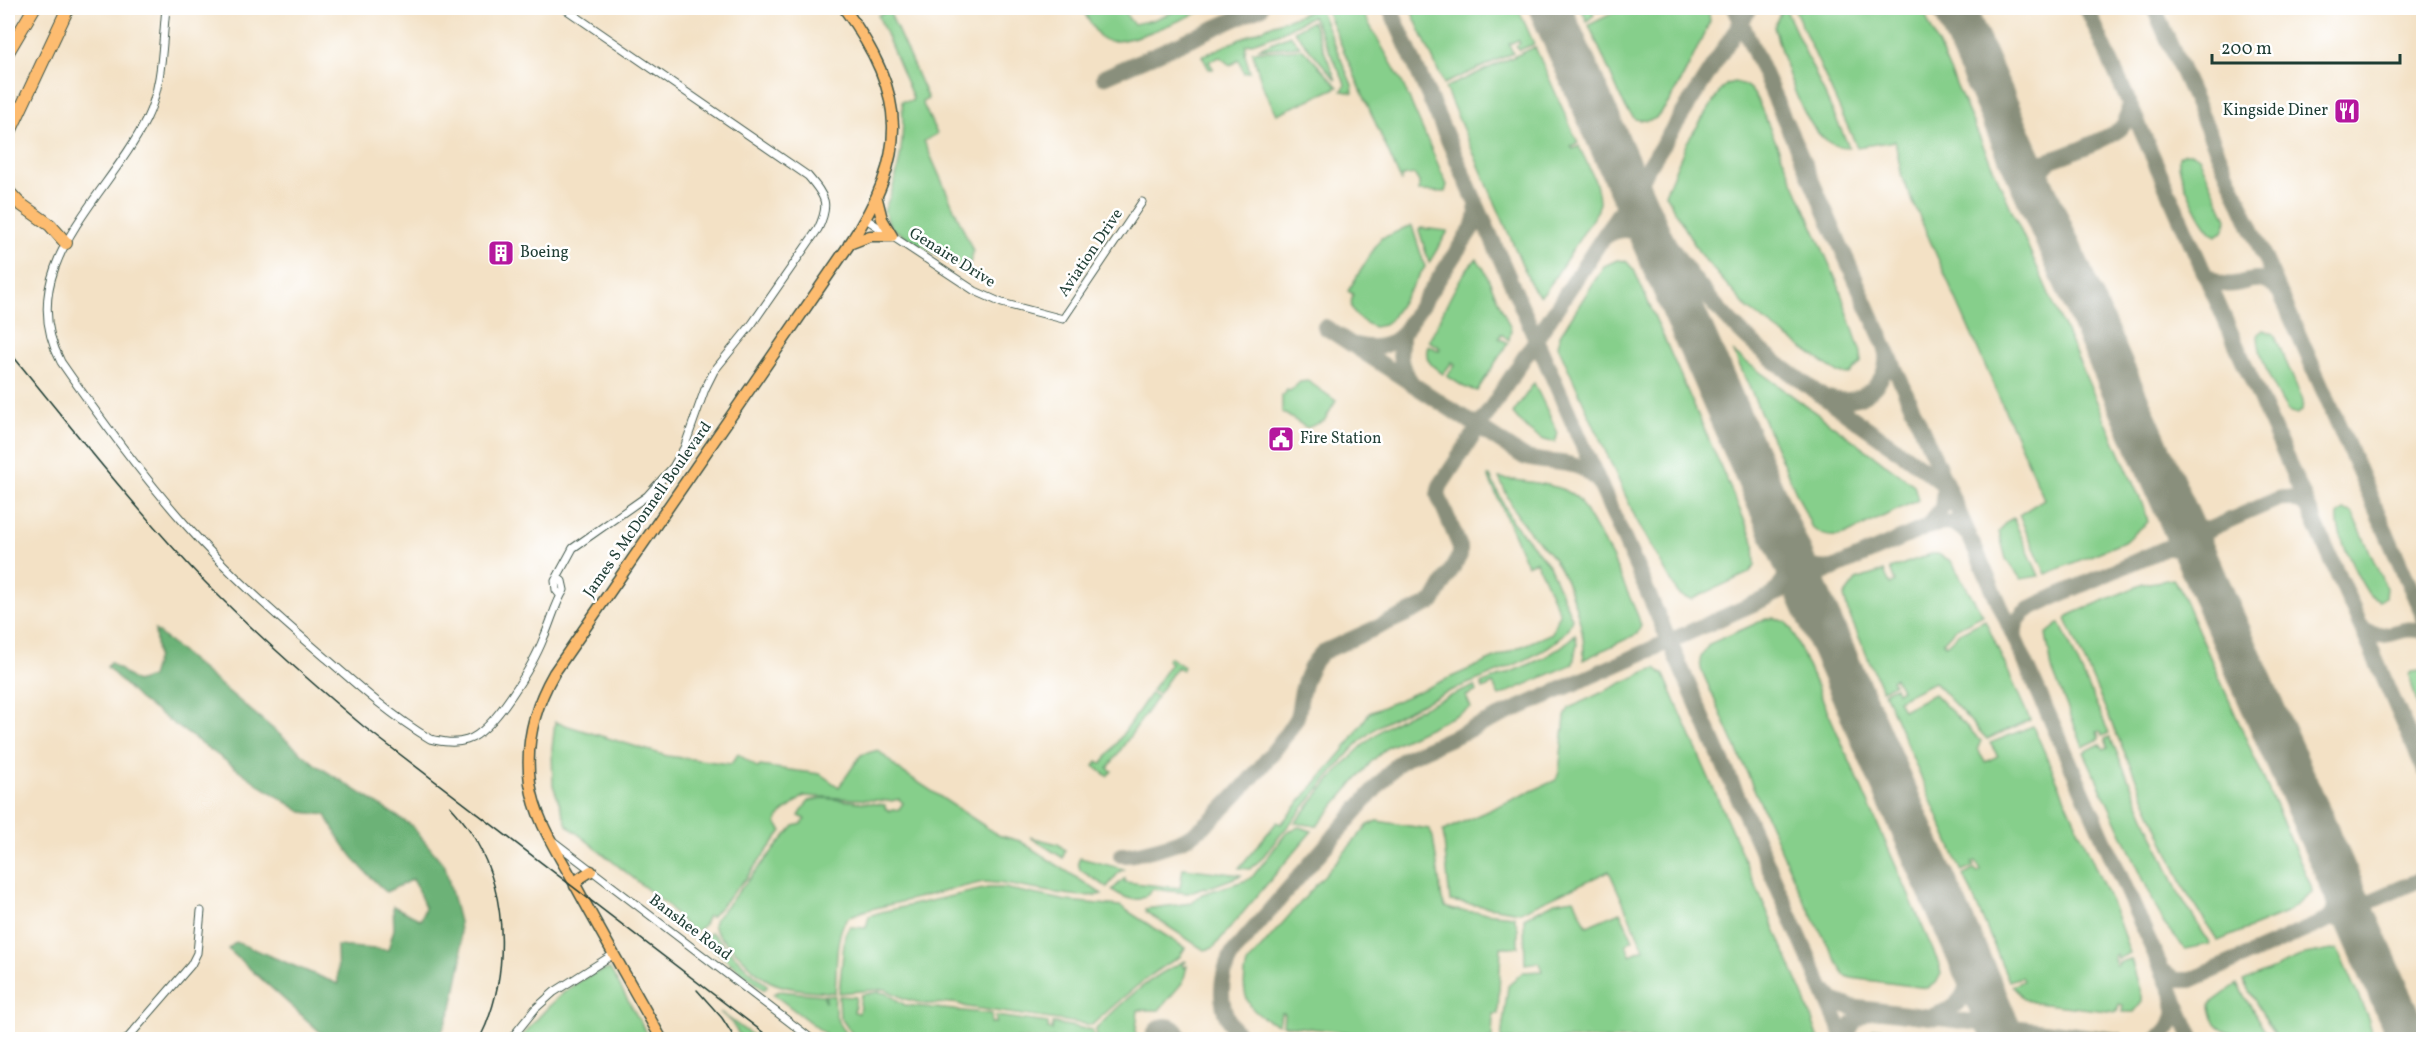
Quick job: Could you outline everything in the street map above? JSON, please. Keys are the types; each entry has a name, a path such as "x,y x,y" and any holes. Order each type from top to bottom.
{"highway":[{"path":"8,39 26,8"},
{"path":"8,52 34,8"},
{"path":"8,136 68,9"},
{"path":"8,191 19,203 50,225 66,243"},
{"path":"8,201 25,217 66,243"}],"main road":[{"path":"837,8 859,28"},
{"name":"James S McDonnell Boulevard","path":"662,1040 575,886 535,805 529,772 531,732 549,682 866,219 876,199 890,160 893,127 891,105 880,65 859,28 844,8"},
{"path":"876,199 882,219 892,236"},
{"path":"849,244 870,236 892,236"},
{"path":"575,886 585,873 591,871"}],"street":[{"path":"166,8 157,94 147,120 66,243 54,267 46,303 54,348 78,386 185,524 274,613 367,693 418,732 430,739 450,742 469,740 483,732 525,676 564,590 562,581 558,578 573,548 646,496 673,467 684,448 705,389 714,371 752,324 818,229 826,205 823,192 808,176 564,8"},
{"name":"Aviation Drive","path":"1064,319 1142,202"},
{"name":"Genaire Drive","path":"866,219 975,291 1002,303 1064,319"},
{"name":"Banshee Road","path":"550,839 813,1040"},
{"path":"126,1040 191,965 197,953 201,911"},
{"path":"510,1040 535,1009 554,992 614,954"}],"green space":[{"path":"1082,8 1124,8 1134,24 1153,20 1184,8 1208,8 1155,31 1124,40 1111,41 1103,39 1097,33"},
{"path":"1319,8 1352,85 1353,93 1342,91 1344,81 1312,16 1278,34 1246,45 1245,54 1250,72 1244,73 1239,60 1230,65 1220,57 1209,61 1213,69 1209,69 1202,56 1274,24"},
{"path":"1325,8 1360,8 1402,82 1447,185 1445,192 1419,191 1419,182 1414,174 1403,176 1401,181"},
{"path":"1410,8 1518,8 1534,44 1519,50 1516,46 1520,43 1518,40 1509,44 1513,53 1444,84"},
{"path":"1581,8 1617,8 1598,12 1595,9 1592,10 1594,15 1587,21"},
{"path":"1632,8 1708,8 1710,21 1685,74 1668,103 1661,113 1649,120 1635,119 1625,107 1589,25 1615,12"},
{"path":"1782,8 1785,8 1849,147 1837,146 1827,141 1817,132 1801,105 1774,27"},
{"path":"1794,8 1922,8 2145,510 2148,522 2124,542 2046,574 2019,515 2044,499 1902,177 1895,141 1857,147"},
{"path":"889,11 928,99 922,102 937,134 924,141 973,251 970,263 965,267 954,265 891,228 884,211 898,170 903,130 902,101 912,101 913,98 878,15"},
{"path":"1312,21 1336,80 1294,31"},
{"path":"1290,35 1300,46 1257,49"},
{"path":"1535,47 1578,143 1571,146 1573,149 1579,146 1593,177 1599,202 1598,210 1546,291 1540,296 1532,287 1445,88"},
{"path":"1303,49 1338,87 1277,114 1264,90 1252,52"},
{"path":"1734,82 1748,87 1757,99 1838,284 1861,353 1861,363 1850,374 1838,373 1748,309 1700,254 1665,194 1687,142 1721,90 1727,84"},
{"path":"2185,153 2193,153 2199,157 2227,219 2223,232 2216,236 2197,211 2186,186 2179,164 2179,157"},
{"path":"1412,226 1425,267 1390,320 1384,325 1374,327 1355,315 1352,306 1353,294 1348,291 1381,238"},
{"path":"1421,228 1448,231 1429,263 1419,230"},
{"path":"1477,259 1484,269 1511,329 1509,340 1501,334 1499,338 1508,343 1477,391 1464,387 1447,376 1455,365 1452,362 1443,374 1432,365 1428,359 1427,350 1428,345 1439,351 1440,348 1429,341 1457,285 1470,265"},
{"path":"1617,260 1626,261 1634,270 1754,542 1755,565 1749,573 1692,599 1685,598 1678,593 1636,519 1558,346 1560,335 1604,266"},
{"path":"2263,330 2274,334 2303,401 2302,411 2297,414 2288,411 2268,374 2259,344 2258,334"},
{"path":"1734,353 1914,485 1918,500 1844,535 1827,536 1812,528"},
{"path":"1308,381 1336,401 1324,421 1307,428 1282,412 1282,395 1300,382"},
{"path":"1534,383 1558,433 1555,442 1537,436 1526,428 1513,413"},
{"path":"1488,476 1512,521 1549,565 1572,618 1566,631 1538,653 1450,691 1376,728 1346,756 1261,859 1250,869 1239,868 1277,822 1281,824 1344,750 1369,713 1552,633 1560,614 1536,561 1527,565"},
{"path":"1499,478 1553,486 1572,494 1579,500 1612,557 1638,616 1641,626 1637,634 1583,660 1583,636 1580,622 1565,580 1553,558 1512,507"},
{"path":"2344,510 2352,512 2386,588 2385,597 2380,601 2368,593 2344,544 2338,515"},
{"path":"2013,518 2039,576 2021,579 2006,559 1999,532 2006,522"},
{"path":"1931,554 1938,554 1951,561 1983,615 1955,629 1943,642 1946,645 1959,633 1985,620 2030,720 1987,739 1934,682 1898,700 1903,710 1934,694 1981,741 1977,749 1985,762 1998,756 1990,743 2033,726 2116,914 2130,953 2117,959 2116,955 2113,956 2116,965 2119,964 2118,962 2131,959 2142,996 2142,1002 2134,1012 2122,1012 2123,1005 2119,1004 2117,1012 2036,1003 2026,1000 2012,986 2023,981 2021,977 2009,981 1964,875 1975,869 1977,873 1981,871 1976,861 1972,862 1974,866 1962,872 1884,692 1895,687 1897,692 1901,690 1895,678 1892,680 1894,684 1882,690 1848,612 1844,596 1856,580 1884,571 1890,584 1895,582 1890,569"},
{"path":"2173,579 2180,589 2311,886 2312,893 2286,913 2218,941 2184,888 2066,619 2072,614 2143,584"},
{"path":"1774,618 1786,622 1792,630 1939,964 1941,974 1936,983 1927,988 1851,978 1844,975 1801,895 1701,669 1700,659 1709,644 1766,619"},
{"path":"2060,623 2109,733 2102,736 2100,731 2097,732 2099,739 2083,747 2052,669 2046,634"},
{"path":"155,630 316,765 411,825 445,866 459,922 462,958 452,1007 439,1039 328,1039 228,949 236,942 338,984 337,946 388,950 394,929 393,906 421,920 425,907 413,879 386,892 352,856 326,815 302,812 261,786 139,699 107,667 110,662 136,682 151,677 157,657"},
{"path":"1575,634 1577,644 1573,664 1499,696 1493,684 1483,689 1481,684 1544,658"},
{"path":"1169,657 1184,667 1182,670 1177,667 1158,694 1152,690 1171,663 1167,660"},
{"path":"1656,668 1664,675 1803,994 1819,1039 1501,1039 1508,986 1523,972 1542,971 1539,962 1525,964 1524,918 1555,902 1574,899 1587,926 1620,912 1633,940 1626,944 1630,955 1644,949 1609,871 1520,912 1450,901 1443,831 1556,780 1559,772 1565,717 1569,708"},
{"path":"2411,672 2423,672 2423,693 2420,695 2423,702 2423,725 2409,675"},
{"path":"1475,686 1477,691 1466,696 1471,708 1388,747 1371,762 1317,826 1295,823 1347,761 1383,729 1416,710"},
{"path":"1151,693 1157,697 1108,768 1112,771 1107,776 1094,766 1097,761 1102,764"},
{"path":"555,722 667,756 731,764 738,754 758,768 760,766 820,774 839,787 861,755 878,750 898,769 998,835 1020,841 1102,894 1078,896 983,882 863,911 849,917 841,931 837,952 835,993 777,984 760,975 716,932 713,925 715,919 794,826 802,824 805,819 799,816 808,801 824,798 885,805 889,811 899,809 903,803 899,799 891,801 804,796 780,815 776,823 782,831 747,877 711,917 708,916 703,926 693,933 667,905 567,825 553,785 552,749"},
{"path":"2110,737 2178,892 2210,944 2185,949 2164,924 2084,752 2100,744 2104,749 2108,747 2105,739"},
{"path":"1377,821 1429,829 1433,837 1445,907 1454,910 1514,916 1518,929 1518,947 1501,947 1498,1014 1493,1014 1492,1039 1404,1039 1283,1025 1284,1013 1281,1013 1279,1024 1260,1015 1248,1002 1244,985 1247,964 1368,825"},
{"path":"1299,827 1312,831 1213,948 1204,950 1146,912 1145,909 1192,903 1202,894 1247,880 1253,876 1288,831"},
{"path":"1030,837 1058,844 1065,850 1063,858"},
{"path":"1080,858 1124,870 1120,871 1107,887 1080,870 1078,862"},
{"path":"1183,868 1242,875 1188,893 1153,889 1143,898 1138,899 1122,896 1112,890 1125,878 1125,882 1180,888"},
{"path":"988,888 1004,888 1067,901 1120,906 1185,948 1181,956 1146,979 1092,1025 967,1007 956,1003 925,1004 905,999 885,989 839,993 845,934 850,927 866,928 869,916 881,912"},
{"path":"711,932 768,986 764,990 703,941"},
{"path":"2337,949 2368,1018 2374,1039 2278,1039 2243,981 2305,955"},
{"path":"1185,961 1182,964 1183,967 1187,966 1183,982 1159,1010 1138,1010 1135,1039 1097,1039 1096,1029 1126,1000 1160,974"},
{"path":"610,969 650,1039 519,1039 559,996 583,979"},
{"path":"2237,984 2269,1038 2239,1035 2216,1023 2210,1004"},
{"path":"780,991 824,995 825,1003 826,995 835,996 837,1020 851,1039 832,1039 773,994"},
{"path":"886,993 905,1005 992,1014 991,1023 996,1023 996,1016 1048,1023 1048,1029 1052,1030 1053,1023 1092,1030 1094,1039 856,1039 840,1017 839,996 856,997 854,1012 859,1013 861,995"},
{"path":"720,1012 757,1039 742,1039 731,1022"},
{"path":"1874,1029 1882,1029 1894,1039 1870,1039 1870,1032"},
{"path":"1889,1030 1958,1039 1900,1039"}],"taxiway":[{"path":"1104,77 1260,8"},
{"path":"1390,8 1845,1040"},
{"path":"1735,8 2193,1040"},
{"path":"1121,855 1145,852 1182,840 1201,828 1231,800 1262,766 1296,719 1308,674 1314,662 1323,652 1433,602 1460,555 1460,547 1438,495 1440,486 1750,8"},
{"path":"2087,8 2424,769"},
{"path":"2154,8 2424,618"},
{"path":"2016,148 2029,159 2039,162 2055,159 2081,149 2121,128 2128,116 2129,102"},
{"path":"1594,109 1630,178 1669,244 1691,276 1742,334 1817,393 1945,486"},
{"path":"2036,195 2038,175 2050,161"},
{"path":"1356,345 1381,346 1393,341 1403,333 1474,225 1477,214 1476,205"},
{"path":"1603,239 1610,234 1625,230 1646,239 1657,251"},
{"path":"2205,274 2216,282 2226,284 2260,280 2269,283 2279,291"},
{"path":"1325,327 1524,457 1571,465 1588,472 1596,479"},
{"path":"1403,333 1400,358 1403,369 1410,380"},
{"path":"1828,398 1851,400 1871,390 1883,373 1886,350"},
{"path":"1927,527 1942,508 1945,483"},
{"path":"2015,639 2015,630 2020,617 2045,601 2278,499 2295,500 2309,509"},
{"path":"2176,511 2190,525 2199,529 2210,529"},
{"path":"1245,1040 1229,1021 1222,999 1224,976 1232,954 1396,765 1408,757 1927,527 1949,523 1964,530 1968,535"},
{"path":"2166,548 2185,552 2200,565"},
{"path":"1789,551 1813,567 1830,568"},
{"path":"1773,595 1786,575 1789,551"},
{"path":"2359,623 2375,635 2406,630 2424,632"},
{"path":"2162,970 2176,980 2191,980 2424,878"},
{"path":"2330,918 2340,904 2341,884"},
{"path":"2331,919 2342,919 2351,923 2365,938"},
{"path":"1932,1016 1952,1007 1964,995 1968,978 1968,956"},
{"path":"1826,992 1833,1000 1850,1007 2117,1040"},
{"path":"2156,1040 2171,1024 2174,1002"},
{"path":"1847,1040 1850,1028 1856,1020 1876,1011"},
{"path":"2401,1021 2404,1040"}],"runway":[{"path":"1550,8 2005,1040"},
{"path":"1954,8 2410,1040"}],"railway":[{"path":"8,350 104,468 179,554 282,656 363,726 773,1040"},
{"path":"450,806 470,830 486,862 499,912 501,939 496,991 479,1040"},
{"path":"697,990 722,1018 736,1040"}],"place":[{"name":"Kingside Diner","path":"2347,111"},
{"name":"Boeing","path":"501,253"},
{"name":"Fire Station","path":"1281,439"}]}
